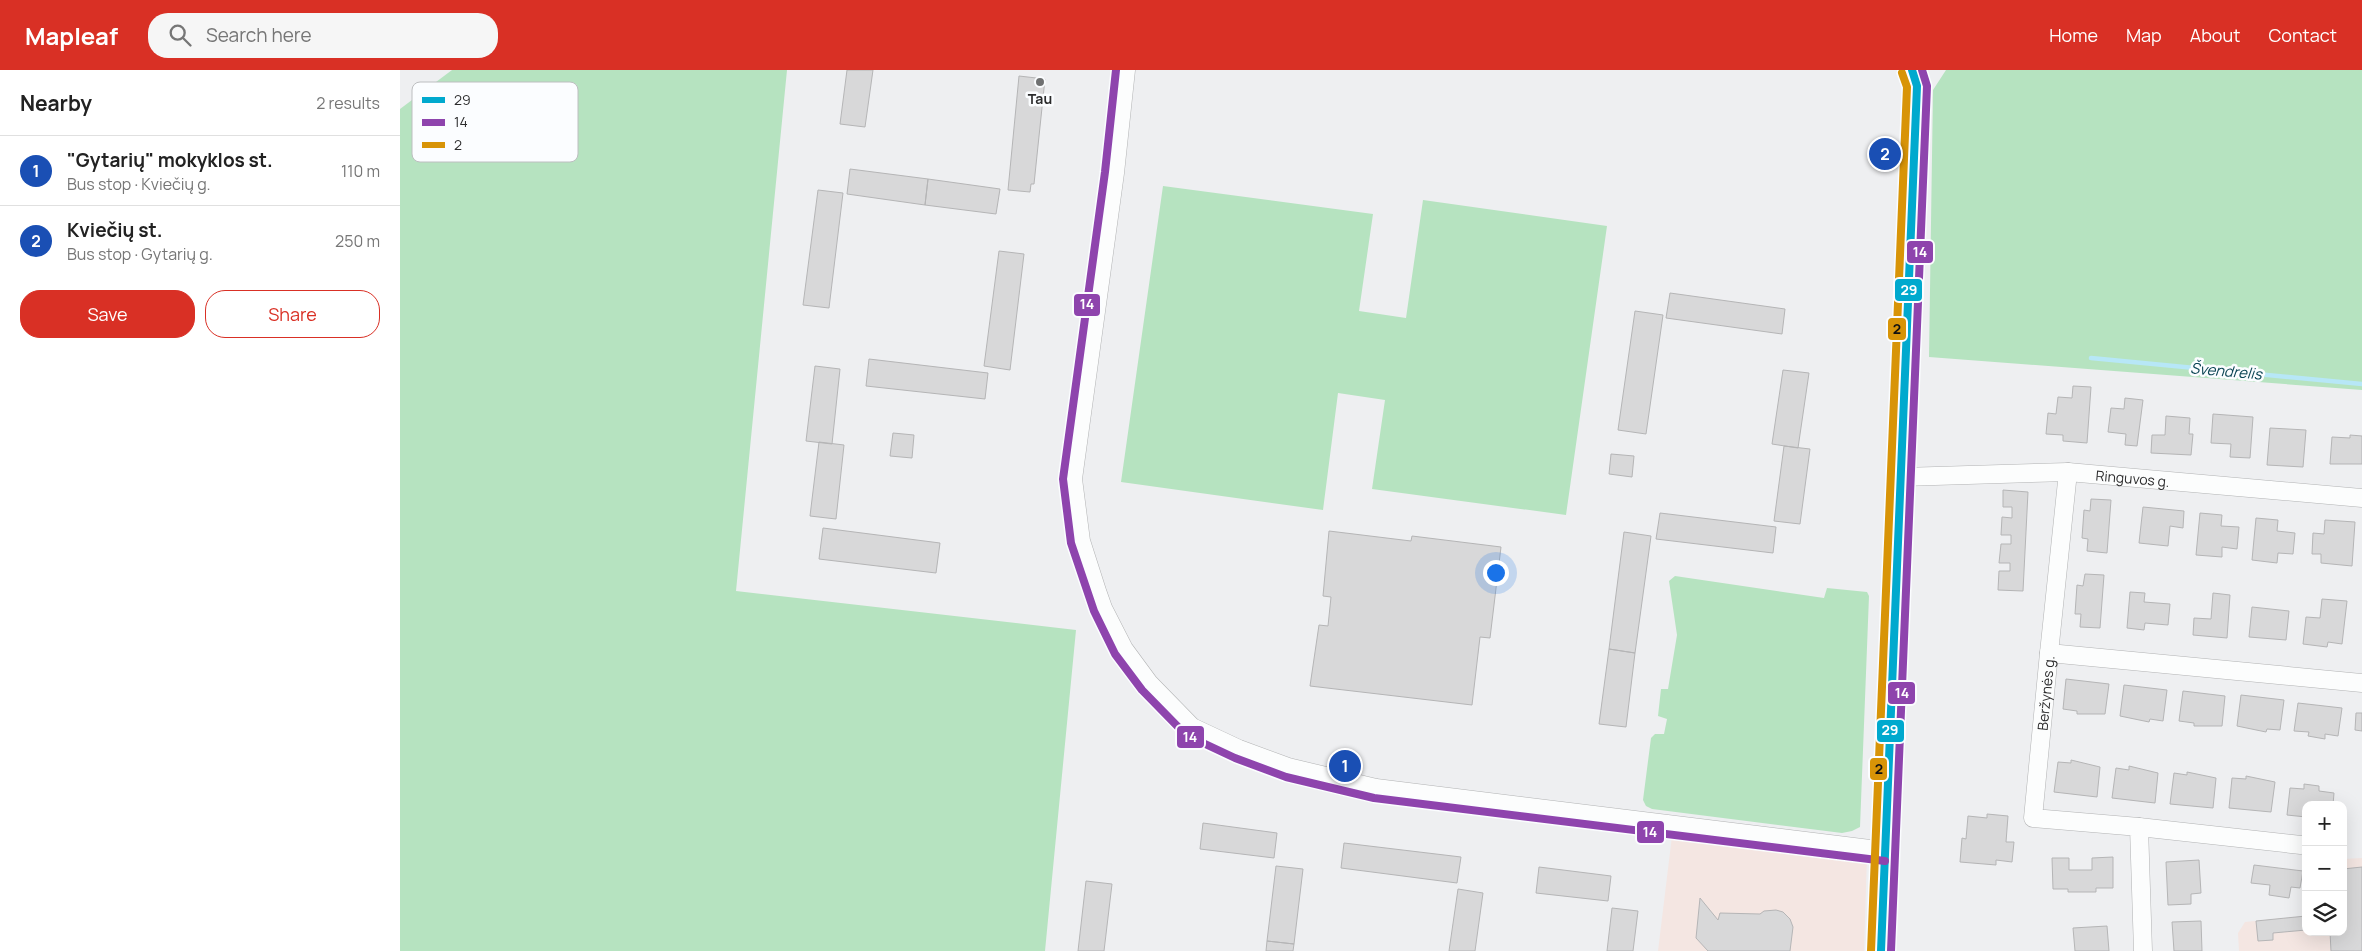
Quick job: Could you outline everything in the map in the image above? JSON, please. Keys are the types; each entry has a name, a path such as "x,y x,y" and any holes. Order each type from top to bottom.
{"street":[{"path":"1126,70 1115,174 1073,480 1081,541 1103,608 1124,649 1149,683 1192,726 1248,752 1288,767 1323,776 1376,788 1886,851"},
{"path":"1881,951 1917,86 1912,70"},
{"path":"2049,653 2068,472"},
{"name":"Ringuvos g.","path":"1902,477 2068,472 2362,498"},
{"name":"Beržynės g.","path":"2139,827 2033,818 2049,653 2362,683"},
{"path":"2143,951 2139,827 2301,845"}],"shaded area":[{"path":"1672,836 1867,856 1864,951 1658,951"},
{"path":"2362,858 2362,951 2239,951 2238,933 2245,922 2302,916 2302,936 2347,936 2347,859"}],"green space":[{"path":"452,70 787,70 736,591 1076,630 1045,951 400,951 400,109 412,100 412,162 578,162 578,82 436,82"},
{"path":"1946,70 2362,70 2362,390 1929,357 1933,90"},
{"path":"1163,186 1373,214 1359,311 1406,318 1423,200 1607,226 1566,515 1372,489 1385,400 1338,393 1323,510 1121,482"},
{"path":"1675,576 1824,598 1827,588 1867,592 1869,596 1860,827 1842,833 1652,809 1646,806 1643,800 1651,738 1655,734 1664,734 1667,719 1658,716 1661,689 1668,689 1677,635 1669,581"}],"building":[{"path":"847,70 873,70 865,127 840,124"},
{"path":"1019,76 1045,79 1034,184 1031,184 1030,192 1008,190"},
{"path":"850,169 928,179 925,205 847,194"},
{"path":"928,179 1000,189 996,214 925,205"},
{"path":"818,190 843,193 829,308 803,305"},
{"path":"999,251 1024,254 1010,370 984,366"},
{"path":"1670,293 1785,309 1782,334 1666,318"},
{"path":"1635,311 1663,315 1646,434 1618,430"},
{"path":"869,359 988,373 985,399 866,386"},
{"path":"815,366 840,369 832,444 806,441"},
{"path":"1783,370 1809,373 1798,448 1772,444"},
{"path":"2073,386 2091,387 2087,443 2063,441 2063,435 2046,434 2048,413 2056,414 2058,397 2072,398"},
{"path":"2125,398 2143,400 2137,446 2125,445 2126,434 2108,432 2111,408 2124,409"},
{"path":"2213,414 2253,417 2250,458 2230,457 2231,444 2211,443"},
{"path":"2166,416 2190,418 2189,434 2193,434 2191,455 2151,453 2152,435 2165,435"},
{"path":"2270,428 2306,430 2303,467 2267,465"},
{"path":"893,433 914,435 912,458 890,456"},
{"path":"2350,435 2362,436 2362,464 2330,464 2332,437 2350,438"},
{"path":"819,442 844,445 836,519 810,516"},
{"path":"1784,446 1810,449 1800,524 1774,521"},
{"path":"1611,454 1634,456 1632,477 1609,474"},
{"path":"2003,490 2028,492 2023,591 1998,590 1999,571 2010,571 2010,563 1999,563 2001,544 2011,544 2011,535 2001,535 2002,517 2012,518 2012,507 2003,507"},
{"path":"2091,499 2111,500 2107,553 2087,551 2088,539 2082,538 2084,510 2090,511"},
{"path":"2143,507 2184,511 2183,528 2170,526 2168,546 2139,543"},
{"path":"1660,513 1776,527 1773,553 1656,539"},
{"path":"2200,513 2222,515 2221,526 2239,527 2237,549 2222,547 2222,557 2196,555"},
{"path":"2256,518 2278,520 2277,531 2295,533 2293,554 2278,553 2277,563 2252,560"},
{"path":"2325,520 2355,522 2352,566 2321,563 2321,554 2312,554 2313,533 2324,534"},
{"path":"823,528 940,543 936,573 819,559"},
{"path":"1329,531 1411,541 1412,536 1501,547 1490,638 1480,637 1472,705 1310,686 1319,625 1328,626 1331,597 1323,596"},
{"path":"1624,532 1651,536 1635,653 1609,649"},
{"path":"2085,574 2104,575 2100,628 2080,627 2081,614 2075,614 2077,585 2083,586"},
{"path":"2130,592 2145,593 2144,602 2170,604 2168,625 2145,623 2144,630 2127,628"},
{"path":"2213,593 2230,595 2227,638 2193,635 2194,618 2211,619"},
{"path":"2322,599 2347,601 2342,644 2328,642 2327,647 2303,644 2306,617 2320,618"},
{"path":"2252,607 2289,611 2286,640 2249,637"},
{"path":"1609,649 1635,653 1626,727 1599,724"},
{"path":"2066,679 2109,684 2105,714 2077,714 2077,711 2063,709"},
{"path":"2124,685 2167,690 2163,721 2150,719 2149,722 2120,716"},
{"path":"2183,691 2225,696 2222,726 2194,726 2194,723 2179,721"},
{"path":"2241,695 2284,700 2280,730 2267,729 2266,732 2237,726"},
{"path":"2298,703 2342,708 2338,736 2325,734 2325,739 2308,736 2309,732 2294,731"},
{"path":"2356,713 2362,713 2362,731 2355,730"},
{"path":"2071,760 2100,767 2097,797 2054,792 2058,762 2071,763"},
{"path":"2129,766 2158,773 2155,803 2112,798 2116,768 2129,770"},
{"path":"2187,772 2216,778 2213,808 2170,804 2174,773 2187,775"},
{"path":"2246,776 2275,782 2271,812 2229,808 2232,778 2246,779"},
{"path":"2304,784 2319,786 2319,791 2334,793 2333,801 2302,801 2302,817 2287,815 2290,788 2304,789"},
{"path":"1987,814 2008,816 2006,842 2014,842 2012,862 1996,860 1996,865 1960,862 1962,838 1966,839 1968,816 1987,818"},
{"path":"1203,823 1277,833 1274,858 1200,849"},
{"path":"1344,843 1461,857 1457,883 1341,868"},
{"path":"2113,857 2113,888 2096,888 2096,892 2068,892 2068,889 2053,889 2052,858 2069,858 2069,870 2092,870 2092,858"},
{"path":"2199,860 2201,893 2191,894 2191,904 2168,905 2166,862"},
{"path":"2254,865 2302,871 2300,888 2291,887 2289,898 2269,895 2270,885 2251,883"},
{"path":"1276,866 1303,869 1294,944 1267,941"},
{"path":"1539,867 1611,876 1608,901 1536,893"},
{"path":"2362,867 2362,951 2331,951 2330,936 2347,936 2347,869"},
{"path":"1086,881 1112,884 1104,951 1078,951"},
{"path":"1458,889 1483,893 1475,951 1449,951"},
{"path":"1700,898 1718,920 1720,913 1760,914 1764,911 1776,910 1783,912 1790,919 1793,927 1790,951 1708,951 1696,938"},
{"path":"1612,908 1638,911 1633,951 1607,951"},
{"path":"2302,916 2302,930 2273,933 2273,940 2258,941 2256,921"},
{"path":"2201,921 2202,951 2174,951 2172,922"},
{"path":"2107,926 2109,951 2075,951 2073,928"},
{"path":"1267,941 1294,944 1293,951 1266,951"}],"waterway":[{"name":"Švendrelis","path":"2091,358 2362,384"}],"transit line":[{"name":"14","path":"1116,70 1105,172 1063,479 1071,543 1094,611 1115,654 1142,690 1186,735 1235,758 1286,777 1374,798 1885,861"},
{"name":"29","path":"1881,951 1917,86 1912,70"},
{"name":"14","path":"1891,951 1927,86 1922,70"},
{"name":"2","path":"1871,951 1907,87 1902,73"}],"place":[{"name":"Tau","path":"1040,82"},
{"name":"Kviečių st.","path":"1885,154"},
{"name":"\"Gytarių\" mokyklos st.","path":"1345,766"}]}
